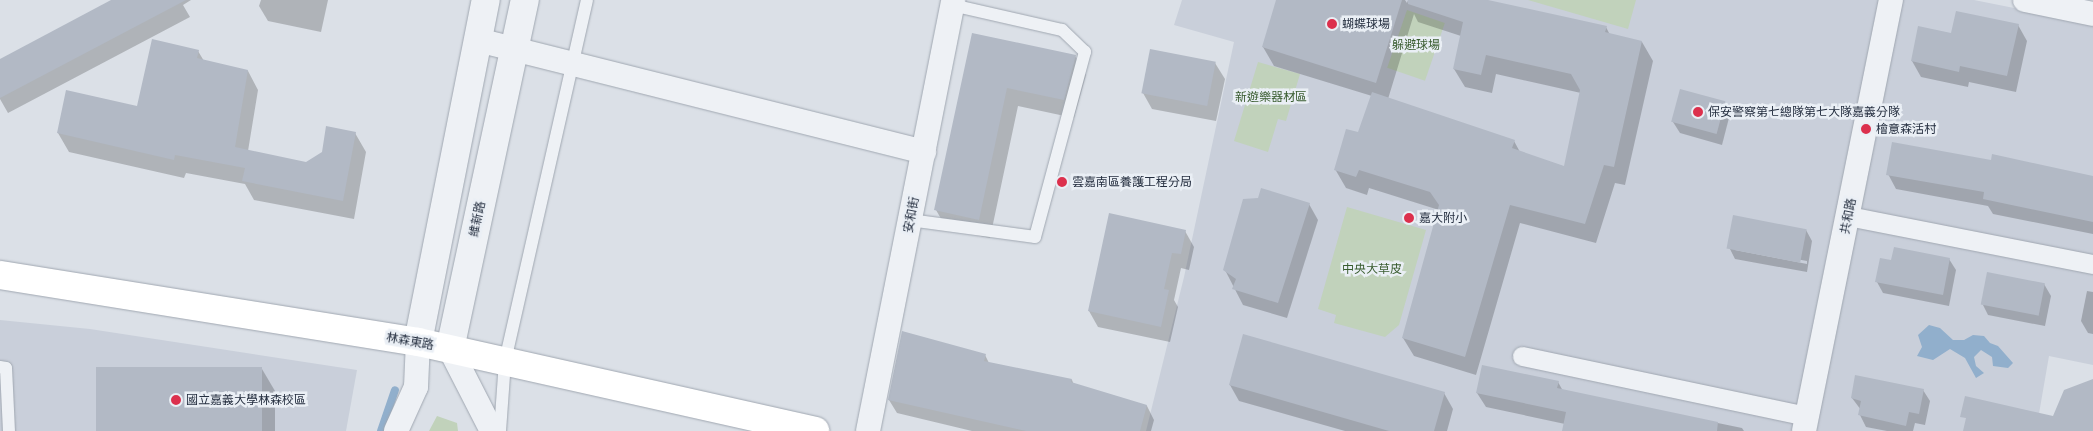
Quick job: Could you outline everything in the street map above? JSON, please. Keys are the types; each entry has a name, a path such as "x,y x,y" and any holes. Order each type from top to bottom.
{"main road":[{"name":"林森東路","path":"0,275 418,342 815,431"}],"street":[{"path":"396,431 416,387 418,342 486,0"},
{"name":"維新路","path":"450,349 525,0"},
{"name":"共和路","path":"1806,424 1891,0"},
{"path":"2025,0 2093,14"},
{"name":"安和街","path":"868,431 953,3"},
{"path":"478,40 924,152"},
{"path":"1848,216 2093,264"},
{"path":"450,349 492,431"},
{"path":"1522,356 1806,424"}],"lane":[{"path":"500,431 504,361 587,0"},
{"path":"910,220 1035,237 1085,52 1062,30 953,3"},
{"path":"0,367 6,368 9,431"}],"shaded area":[{"path":"1182,0 1974,0 2093,24 2093,365 2049,356 2036,431 1146,431 1184,277 1234,42 1174,25"},
{"name":"國立嘉義大學林森校區","path":"0,320 90,329 357,370 346,431 0,431"}],"green space":[{"path":"1528,0 1636,0 1628,29"},
{"name":"躲避球場","path":"1407,10 1445,23 1425,81 1387,68"},
{"name":"新遊樂器材區","path":"1258,62 1300,74 1286,121 1278,119 1268,152 1234,141"},
{"name":"中央大草皮","path":"1347,207 1426,230 1399,325 1385,337 1334,323 1336,315 1318,309"},
{"path":"437,416 457,423 458,431 429,431"}],"water":[{"path":"1929,325 1940,328 1953,340 1964,340 1973,335 1984,336 1990,343 1998,346 2013,363 2008,368 1993,366 1992,357 1981,350 1974,357 1976,366 1984,373 1976,378 1965,358 1950,349 1933,360 1917,356 1922,347 1918,335"}],"building":[{"path":"111,0 186,0 0,98 0,59"},
{"name":"蝴蝶球場","path":"1276,0 1402,0 1376,83 1262,47"},
{"path":"1408,0 1488,0 1607,26 1605,32 1642,41 1614,167 1604,165 1585,224 1510,205 1465,357 1402,338 1439,205 1430,192 1359,170 1356,177 1334,170 1346,129 1358,132 1372,92 1515,140 1512,148 1564,166 1580,90 1571,74 1486,55 1481,75 1453,69 1463,22 1408,4"},
{"path":"1956,11 2019,24 2007,76 1960,66 1959,72 1911,61 1918,26 1951,33"},
{"path":"972,33 1076,55 1064,100 1007,88 979,220 934,210"},
{"path":"152,39 199,50 197,58 248,70 235,147 306,162 322,152 326,126 356,132 343,201 242,181 245,168 175,155 174,160 57,133 66,90 137,106"},
{"path":"1150,49 1216,62 1207,106 1141,93"},
{"name":"保安警察第七總隊第七大隊嘉義分隊","path":"1680,89 1725,101 1717,134 1671,122"},
{"path":"1892,142 1991,160 1992,154 2093,176 2093,222 1983,199 1984,192 1886,175"},
{"path":"1261,188 1310,203 1278,303 1232,289 1236,279 1223,270 1243,199 1258,198"},
{"path":"1109,213 1186,230 1181,254 1172,253 1164,289 1169,290 1161,327 1088,311"},
{"path":"1733,215 1807,229 1800,263 1727,248"},
{"path":"1894,247 1950,258 1943,295 1875,282 1880,258 1891,260"},
{"path":"1987,272 2045,283 2039,316 1981,304"},
{"path":"902,331 986,354 984,361 1072,379 1071,382 1147,405 1140,431 1026,431 888,400"},
{"path":"1243,334 1445,392 1434,431 1389,431 1229,385"},
{"path":"1482,365 1559,381 1557,388 1718,422 1717,431 1562,431 1566,412 1476,393"},
{"path":"96,367 262,367 262,431 96,431"},
{"path":"1855,375 1924,389 1919,414 1909,412 1906,426 1858,415 1861,401 1851,398"},
{"path":"2093,379 2093,431 1963,431 1966,418 1960,417 1965,396 2053,416 2064,390"}],"waterway":[{"path":"381,431 395,390"}],"place":[{"name":"蝴蝶球場","path":"1332,24"},
{"name":"保安警察第七總隊第七大隊嘉義分隊","path":"1698,112"},
{"name":"檜意森活村","path":"1866,129"},
{"name":"雲嘉南區養護工程分局","path":"1062,182"},
{"name":"嘉大附小","path":"1409,218"},
{"name":"國立嘉義大學林森校區","path":"176,400"}]}
